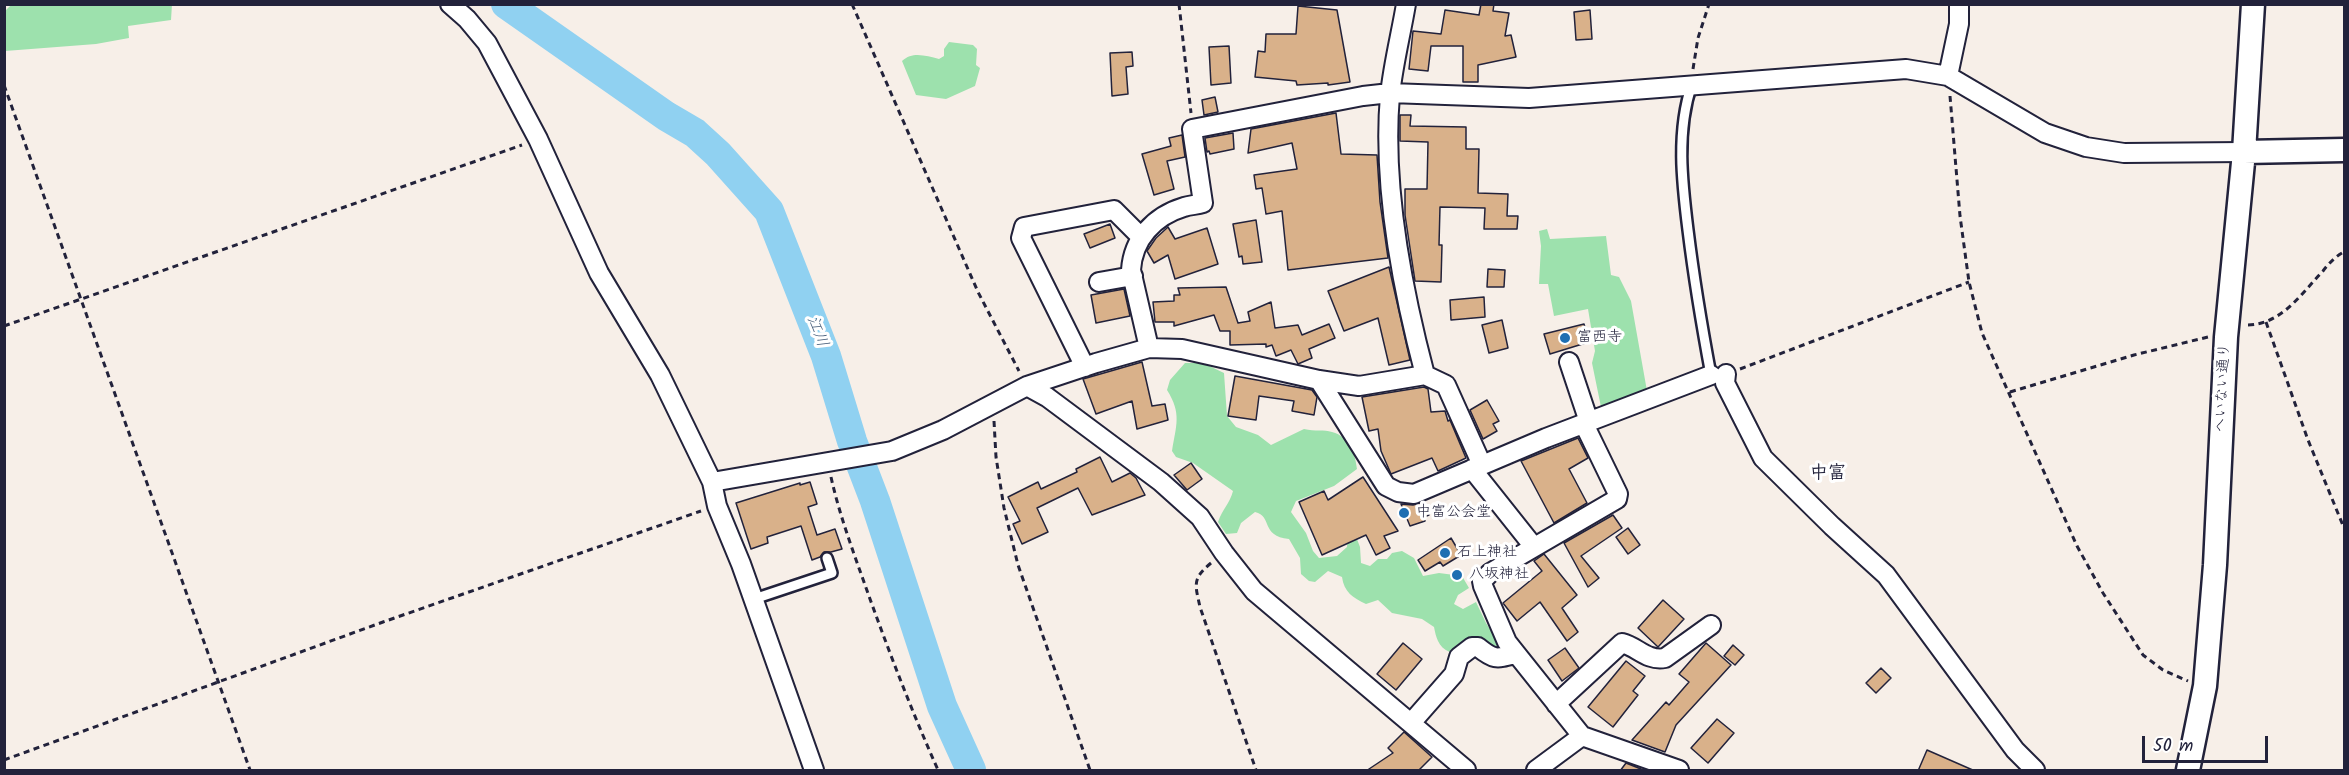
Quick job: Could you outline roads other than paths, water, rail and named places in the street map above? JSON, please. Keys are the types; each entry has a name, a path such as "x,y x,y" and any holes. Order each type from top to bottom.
{"street":[{"path":"450,4 467,19 487,43 538,140 599,273 660,375 712,483 717,506 754,599 814,771"},
{"path":"1406,4 1390,93 1388,150 1398,249 1425,375"},
{"path":"1948,76 1957,40 1959,4"},
{"name":"へいない通り","path":"2192,770 2205,686 2215,565 2226,337 2244,152 2253,4"},
{"path":"1149,348 1133,276 1132,261 1136,244 1150,226 1172,212 1203,203 1192,129 1363,96 1390,93 1529,98 1906,69 1948,76 2045,133 2086,147 2124,153 2344,150"},
{"path":"1085,366 1022,238 1024,228 1114,210 1141,237"},
{"path":"1099,282 1133,276"},
{"path":"712,483 892,451 943,430 1027,386 1085,366 1149,348 1182,349 1319,380 1359,386 1425,375 1446,385 1477,467 1534,547"},
{"path":"1569,362 1586,423 1618,494 1617,499 1490,573 1482,581 1507,642 1582,736 1679,771"},
{"path":"1319,380 1386,486 1398,492 1414,494 1586,423 1719,375 1763,458 1886,575 2015,750 2035,771"},
{"path":"1027,386 1047,398 1161,482 1200,517 1224,553 1254,591 1466,771"},
{"path":"1556,704 1622,643 1648,657 1665,658 1711,625"},
{"path":"1411,723 1454,674 1459,657 1473,647 1478,647 1490,657 1515,654"},
{"path":"1536,771 1582,736"},
{"path":"2012,771 2015,750"}],"lane":[{"path":"1692,84 1685,105 1681,164 1695,286 1719,375"},
{"path":"754,599 832,573 827,558"}],"waterway":[{"name":"江川","path":"506,4 666,116 695,133 718,154 769,211 826,356 852,441 875,501 942,706 971,770"}],"place":[{"name":"富西寺","path":"1565,338"},
{"name":"中富公会堂","path":"1404,513"},
{"name":"石上神社","path":"1445,553"},
{"name":"八坂神社","path":"1457,575"}],"district":[{"name":"中富","path":"1828,475"}]}
